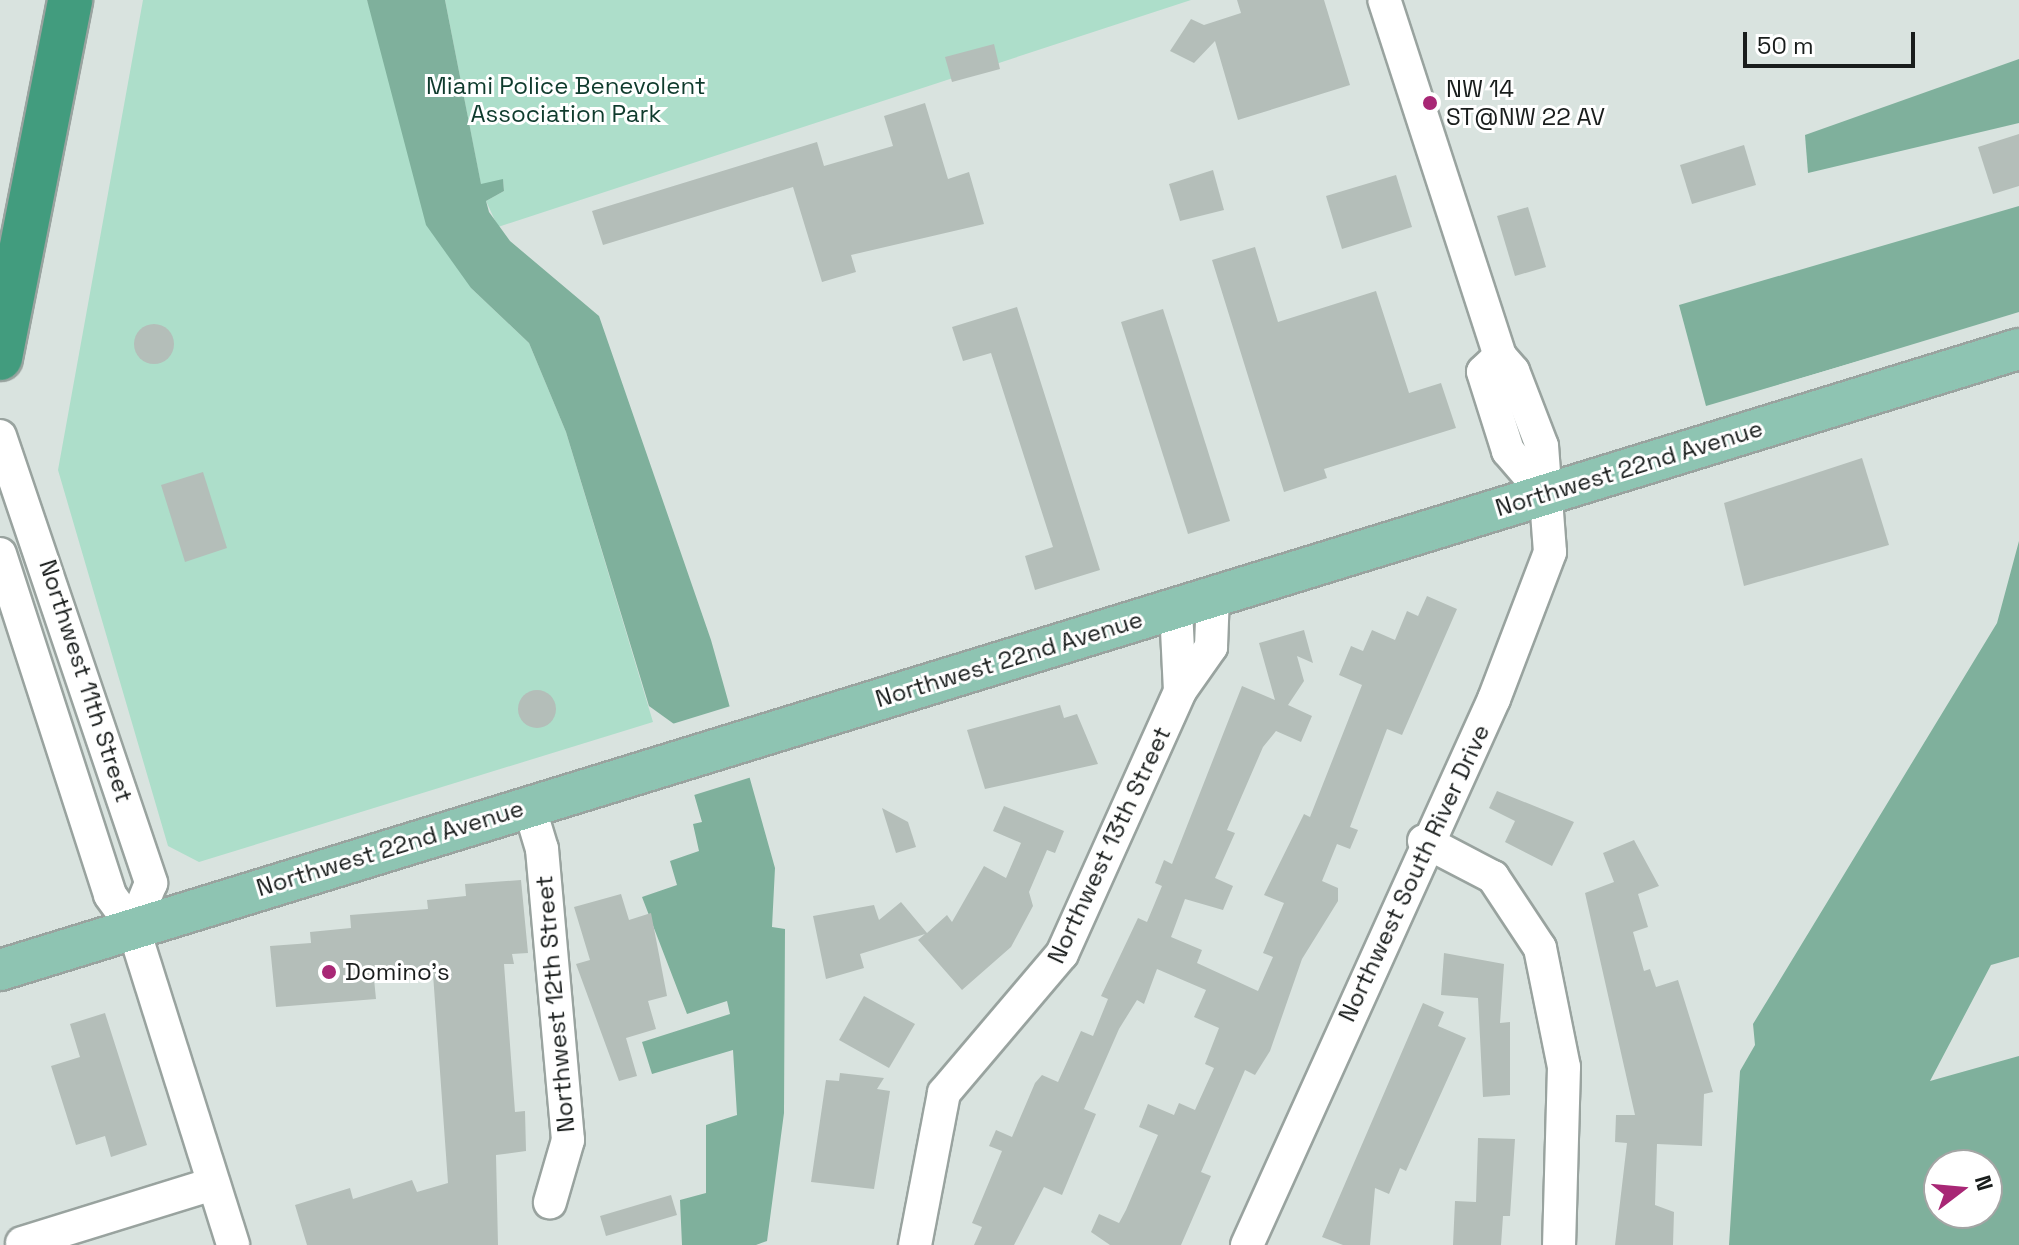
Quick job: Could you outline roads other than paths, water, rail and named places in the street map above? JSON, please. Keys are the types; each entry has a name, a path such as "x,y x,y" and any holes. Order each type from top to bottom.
{"highway":[{"path":"0,358 70,0"}],"main road":[{"name":"Northwest 22nd Avenue","path":"0,970 2019,349"}],"street":[{"path":"1384,0 1500,356 1483,372 1508,451 1545,494"},
{"name":"Northwest 11th Street","path":"0,436 151,883 133,927"},
{"name":"Northwest South River Drive","path":"1247,1245 1424,841 1494,699 1546,566 1545,494"},
{"name":"Northwest 11th Street","path":"0,554 110,895 133,927 233,1245"},
{"name":"Northwest 13th Street","path":"915,1245 944,1093 1062,954 1180,691 1194,602"},
{"name":"Northwest 12th Street","path":"529,806 542,849 568,1140 550,1202"},
{"path":"1424,841 1493,877 1518,904 1540,948 1564,1067 1559,1245"},
{"path":"22,1243 213,1184"}],"place":[{"name":"NW 14 ST@NW 22 AV","path":"1430,103"},
{"name":"Domino's","path":"329,972"}],"park label":[{"name":"Miami Police Benevolent Association Park","path":"566,100"}]}
